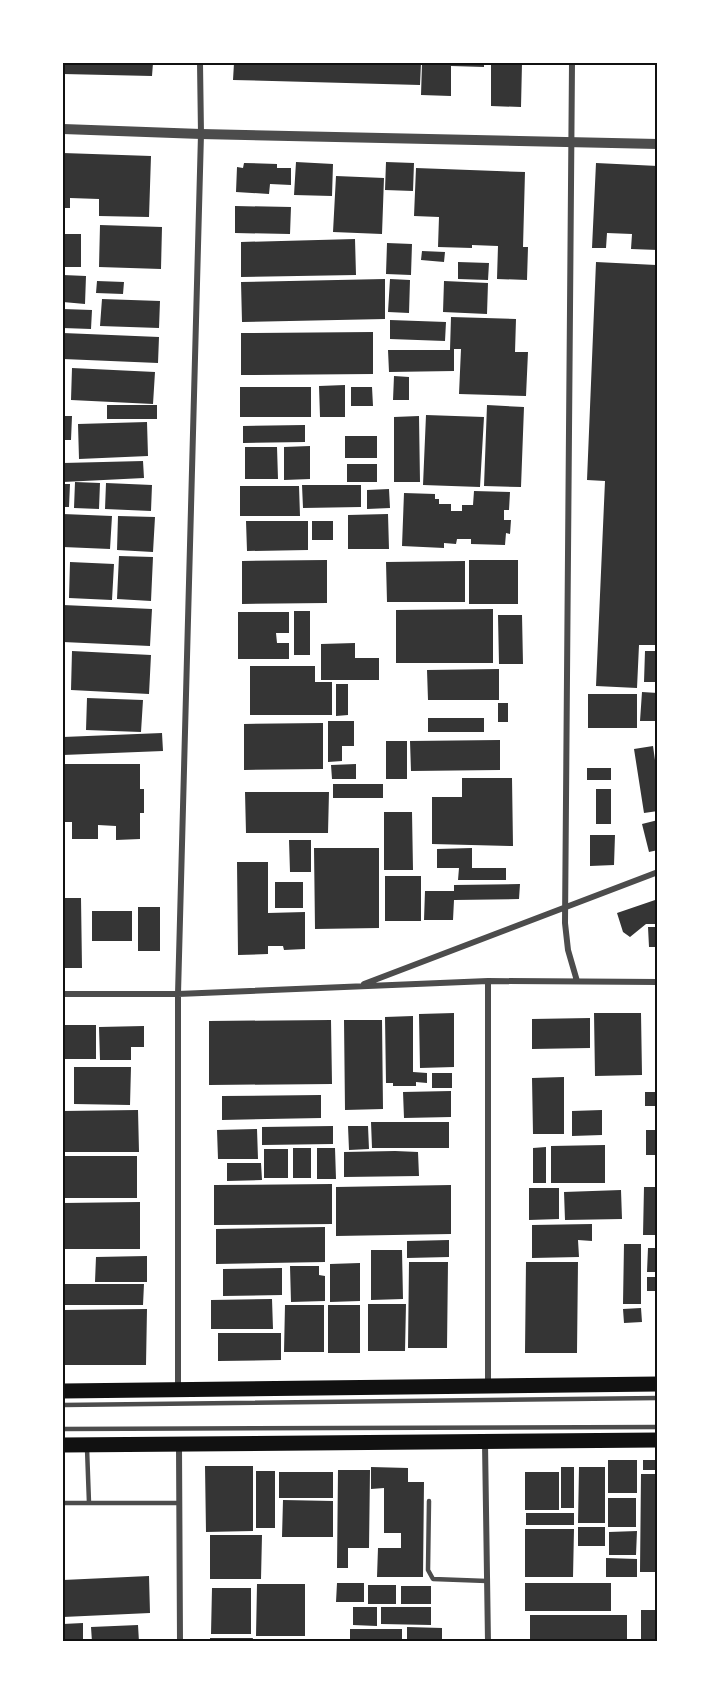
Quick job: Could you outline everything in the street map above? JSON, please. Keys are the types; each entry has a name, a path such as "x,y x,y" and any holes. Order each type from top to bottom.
{"main road":[{"path":"63,1390 658,1384"},
{"path":"63,1445 658,1440"}],"street":[{"path":"178,1389 178,994 201,134 200,63"},
{"path":"572,63 565,907 568,950 577,981"},
{"path":"63,129 658,144"},
{"path":"359,986 658,872"},
{"path":"63,994 178,994 488,981 658,982"},
{"path":"488,981 488,1387"},
{"path":"485,1443 488,1642"},
{"path":"179,1444 180,1642"}],"lane":[{"path":"63,1405 658,1398"},
{"path":"63,1429 658,1426"},
{"path":"87,1445 89,1503"},
{"path":"429,1501 428,1569 430,1575 433,1579 487,1581"},
{"path":"63,1503 179,1503"}],"building":[{"path":"63,63 153,63 152,76 63,74"},
{"path":"234,63 421,63 420,85 233,80"},
{"path":"422,63 484,63 484,67 451,66 451,96 421,95"},
{"path":"491,63 522,63 521,107 491,106"},
{"path":"63,153 151,156 149,217 99,216 99,199 70,198 70,208 63,208"},
{"path":"296,162 333,164 332,196 294,195"},
{"path":"386,162 414,163 413,191 385,190"},
{"path":"244,163 277,164 277,168 291,168 291,185 270,184 269,194 236,192 237,167 243,168"},
{"path":"596,163 658,166 658,250 631,249 632,234 607,233 606,248 592,248"},
{"path":"416,168 525,172 523,247 528,247 527,280 497,279 498,246 438,247 439,217 414,216"},
{"path":"336,176 384,178 382,234 333,232"},
{"path":"235,206 291,207 290,234 235,233"},
{"path":"100,225 162,227 161,269 99,267"},
{"path":"63,234 81,234 81,267 63,267"},
{"path":"355,239 356,275 241,277 241,242"},
{"path":"387,243 412,244 411,275 386,274"},
{"path":"422,251 445,252 444,262 421,260"},
{"path":"656,257 658,258 658,609 655,645 639,645 637,688 596,686 605,481 587,480 596,262 656,265"},
{"path":"458,262 489,263 488,280 458,279"},
{"path":"63,275 86,276 85,304 63,302"},
{"path":"385,279 385,319 242,322 241,282"},
{"path":"390,279 410,280 409,313 388,312"},
{"path":"97,281 124,282 123,294 96,293"},
{"path":"444,281 488,283 487,314 443,312"},
{"path":"102,299 160,301 159,328 100,326"},
{"path":"63,309 92,310 91,329 63,328"},
{"path":"451,317 516,319 515,352 528,352 526,396 459,394 461,349 454,349 454,371 389,372 388,350 450,350"},
{"path":"390,320 446,322 445,341 390,339"},
{"path":"373,332 373,374 241,375 241,333"},
{"path":"63,333 159,337 158,363 63,359"},
{"path":"72,368 155,372 153,404 71,400"},
{"path":"394,376 409,377 409,400 393,400"},
{"path":"345,385 345,417 320,417 319,386"},
{"path":"240,387 311,387 311,417 240,417"},
{"path":"351,387 372,387 373,406 351,406"},
{"path":"107,405 157,405 157,419 107,419"},
{"path":"487,405 524,407 521,487 484,486"},
{"path":"426,415 484,417 480,487 423,485"},
{"path":"63,416 72,416 71,440 63,440"},
{"path":"419,416 420,482 394,482 394,417"},
{"path":"147,422 148,456 79,459 78,424"},
{"path":"305,425 305,442 243,443 243,426"},
{"path":"345,436 377,436 377,458 345,458"},
{"path":"310,446 310,479 284,480 284,447"},
{"path":"245,447 277,447 278,479 245,479"},
{"path":"143,461 144,478 63,482 63,463"},
{"path":"347,464 377,464 377,482 347,482"},
{"path":"75,482 100,483 99,509 74,508"},
{"path":"106,483 152,485 151,511 105,509"},
{"path":"63,484 70,484 69,507 63,507"},
{"path":"302,485 361,485 361,507 303,508"},
{"path":"240,486 299,486 300,516 240,516"},
{"path":"389,489 390,508 367,509 367,490"},
{"path":"474,491 510,492 509,510 504,510 504,520 511,520 510,534 506,533 505,545 471,544 471,539 457,539 456,544 444,543 444,548 402,546 404,493 435,494 435,499 439,499 439,504 451,504 451,511 462,511 462,505 473,505"},
{"path":"63,514 112,516 110,549 63,547"},
{"path":"388,514 389,549 348,549 348,515"},
{"path":"118,516 155,517 153,552 117,550"},
{"path":"246,521 308,521 308,550 247,551"},
{"path":"312,521 333,521 333,540 312,540"},
{"path":"119,556 153,557 151,601 117,599"},
{"path":"327,560 327,603 242,604 242,561"},
{"path":"469,560 518,560 518,604 469,604"},
{"path":"465,561 465,602 387,602 386,562"},
{"path":"70,562 114,564 112,600 69,598"},
{"path":"63,605 152,609 150,646 63,642"},
{"path":"493,609 493,663 396,663 396,610"},
{"path":"294,611 310,611 310,655 294,655"},
{"path":"238,612 289,612 289,633 276,633 277,643 289,643 289,659 238,659"},
{"path":"498,615 522,615 523,664 499,664"},
{"path":"355,643 355,658 379,658 379,680 321,680 321,644"},
{"path":"72,651 151,655 149,694 71,690"},
{"path":"645,651 658,651 658,682 644,682"},
{"path":"250,666 315,666 315,682 332,682 332,715 250,715"},
{"path":"499,669 499,700 428,700 427,670"},
{"path":"336,684 348,684 348,715 336,716"},
{"path":"642,692 658,693 658,721 640,721"},
{"path":"588,694 637,694 637,728 588,728"},
{"path":"87,698 143,700 141,732 86,730"},
{"path":"498,703 508,703 508,722 498,722"},
{"path":"428,718 484,718 484,732 428,732"},
{"path":"328,721 354,721 354,746 342,746 342,761 328,762"},
{"path":"323,723 323,769 244,770 244,724"},
{"path":"162,733 163,751 63,755 63,737"},
{"path":"500,740 500,770 411,771 410,741"},
{"path":"386,741 407,741 407,779 386,779"},
{"path":"653,746 658,781 658,811 644,813 634,749"},
{"path":"63,764 140,764 140,789 144,789 144,813 140,813 140,839 116,840 116,826 98,825 98,839 72,839 72,822 63,822"},
{"path":"356,764 356,779 332,779 331,765"},
{"path":"587,768 611,768 611,780 587,780"},
{"path":"462,778 512,778 513,846 432,844 432,797 462,797"},
{"path":"333,784 383,784 383,798 333,798"},
{"path":"596,789 611,789 611,824 596,824"},
{"path":"245,792 329,792 328,833 246,833"},
{"path":"384,812 412,812 413,870 384,870"},
{"path":"658,820 658,850 649,852 642,824"},
{"path":"590,835 615,835 614,865 590,866"},
{"path":"289,840 311,840 311,872 290,872"},
{"path":"314,848 379,848 379,928 315,929"},
{"path":"472,848 472,868 506,868 506,880 458,880 459,868 437,868 437,849"},
{"path":"237,862 268,862 268,913 305,912 305,949 284,950 283,946 268,946 268,954 238,955"},
{"path":"385,876 421,876 421,921 385,921"},
{"path":"275,882 303,882 303,908 275,908"},
{"path":"520,884 519,899 454,900 453,920 424,920 425,891 454,891 454,885"},
{"path":"63,898 81,898 82,968 63,968"},
{"path":"658,899 658,924 646,924 630,937 623,932 617,913"},
{"path":"138,907 160,907 160,951 138,951"},
{"path":"92,911 132,911 132,941 92,941"},
{"path":"648,927 658,927 658,947 649,947"},
{"path":"454,1013 454,1067 420,1068 419,1014"},
{"path":"594,1013 641,1013 642,1075 595,1076"},
{"path":"413,1016 413,1072 427,1073 427,1083 416,1082 416,1086 393,1086 393,1083 386,1083 385,1017"},
{"path":"590,1018 590,1048 532,1049 532,1019"},
{"path":"331,1020 332,1084 209,1085 209,1021"},
{"path":"344,1020 382,1020 383,1109 345,1110"},
{"path":"63,1025 96,1025 96,1059 63,1059"},
{"path":"144,1026 144,1047 131,1047 131,1060 100,1060 99,1027"},
{"path":"74,1067 131,1067 130,1105 74,1104"},
{"path":"432,1073 452,1073 452,1088 432,1088"},
{"path":"564,1077 564,1134 533,1134 532,1078"},
{"path":"451,1091 451,1117 404,1118 403,1092"},
{"path":"645,1092 658,1092 658,1106 645,1106"},
{"path":"321,1095 321,1118 222,1120 222,1096"},
{"path":"138,1110 139,1152 63,1152 63,1111"},
{"path":"602,1110 602,1135 572,1136 572,1111"},
{"path":"371,1122 449,1122 449,1148 372,1148"},
{"path":"333,1126 333,1144 262,1145 262,1127"},
{"path":"348,1126 368,1126 369,1149 349,1150"},
{"path":"257,1129 258,1159 218,1159 217,1130"},
{"path":"646,1130 658,1130 658,1155 646,1155"},
{"path":"605,1145 605,1183 551,1183 551,1146"},
{"path":"546,1147 546,1183 533,1183 533,1148"},
{"path":"293,1148 311,1148 311,1178 293,1178"},
{"path":"317,1148 335,1148 336,1179 317,1179"},
{"path":"264,1149 288,1149 288,1178 264,1178"},
{"path":"344,1152 418,1152 419,1176 344,1177"},
{"path":"63,1156 137,1156 137,1198 63,1198"},
{"path":"227,1163 261,1163 262,1180 227,1181"},
{"path":"332,1184 332,1224 214,1225 214,1185"},
{"path":"451,1185 451,1234 336,1236 336,1187"},
{"path":"644,1187 658,1187 658,1235 643,1235"},
{"path":"529,1188 559,1188 559,1219 529,1220"},
{"path":"621,1190 622,1219 565,1220 564,1192"},
{"path":"140,1202 140,1249 63,1249 63,1203"},
{"path":"592,1224 592,1241 578,1240 579,1257 532,1258 532,1225"},
{"path":"325,1227 325,1262 216,1264 216,1229"},
{"path":"449,1240 449,1257 407,1258 407,1241"},
{"path":"624,1244 641,1244 641,1304 623,1304"},
{"path":"648,1248 658,1248 658,1272 647,1272"},
{"path":"371,1250 402,1250 403,1299 371,1300"},
{"path":"147,1256 147,1282 95,1282 96,1257"},
{"path":"409,1262 448,1262 447,1348 408,1348"},
{"path":"526,1262 578,1262 577,1353 525,1353"},
{"path":"360,1263 360,1301 330,1302 330,1264"},
{"path":"290,1266 319,1266 319,1275 325,1276 325,1301 291,1302"},
{"path":"282,1268 282,1295 223,1296 223,1269"},
{"path":"647,1277 658,1277 658,1291 647,1291"},
{"path":"63,1284 144,1284 143,1305 63,1305"},
{"path":"272,1299 273,1329 211,1329 211,1300"},
{"path":"368,1304 406,1304 405,1351 368,1351"},
{"path":"285,1305 324,1305 324,1352 284,1352"},
{"path":"328,1305 360,1305 360,1353 328,1353"},
{"path":"641,1308 642,1322 624,1323 623,1309"},
{"path":"147,1309 146,1365 63,1365 63,1310"},
{"path":"218,1333 281,1333 281,1360 218,1361"},
{"path":"608,1460 637,1460 637,1493 608,1493"},
{"path":"643,1460 658,1460 658,1470 643,1470"},
{"path":"205,1466 253,1466 253,1531 206,1532"},
{"path":"371,1467 408,1468 408,1482 424,1482 423,1577 377,1577 378,1548 401,1548 401,1533 384,1533 384,1488 371,1489"},
{"path":"561,1467 574,1467 574,1508 561,1508"},
{"path":"579,1467 605,1467 605,1523 578,1523"},
{"path":"338,1470 370,1470 369,1548 348,1548 348,1568 337,1568"},
{"path":"256,1471 275,1471 275,1528 256,1528"},
{"path":"279,1472 333,1472 333,1498 279,1498"},
{"path":"525,1472 559,1472 559,1510 525,1510"},
{"path":"641,1474 658,1474 658,1572 640,1572"},
{"path":"608,1498 636,1498 636,1527 608,1527"},
{"path":"283,1500 333,1501 333,1537 282,1537"},
{"path":"526,1513 574,1513 574,1525 526,1525"},
{"path":"578,1527 605,1527 605,1546 578,1546"},
{"path":"525,1529 574,1529 573,1577 525,1577"},
{"path":"637,1531 636,1555 609,1555 609,1532"},
{"path":"210,1535 262,1535 261,1579 210,1579"},
{"path":"606,1558 637,1559 637,1577 606,1577"},
{"path":"149,1576 150,1613 63,1617 63,1580"},
{"path":"337,1583 364,1583 364,1602 336,1602"},
{"path":"525,1583 611,1583 611,1611 525,1611"},
{"path":"257,1584 305,1584 305,1636 256,1636"},
{"path":"368,1585 396,1585 396,1604 368,1604"},
{"path":"401,1586 431,1586 431,1604 401,1604"},
{"path":"212,1588 251,1588 251,1634 211,1634"},
{"path":"353,1607 377,1607 377,1626 353,1625"},
{"path":"381,1607 431,1607 431,1625 381,1624"},
{"path":"641,1610 658,1610 658,1642 641,1642"},
{"path":"530,1615 627,1615 627,1642 530,1642"},
{"path":"83,1623 83,1642 63,1642 63,1624"},
{"path":"138,1625 139,1642 92,1642 91,1627"},
{"path":"407,1627 442,1628 442,1642 407,1642"},
{"path":"350,1629 402,1629 402,1642 350,1642"},
{"path":"210,1638 253,1638 252,1642 210,1642"},
{"path":"257,1639 305,1639 305,1642 257,1642"}]}
